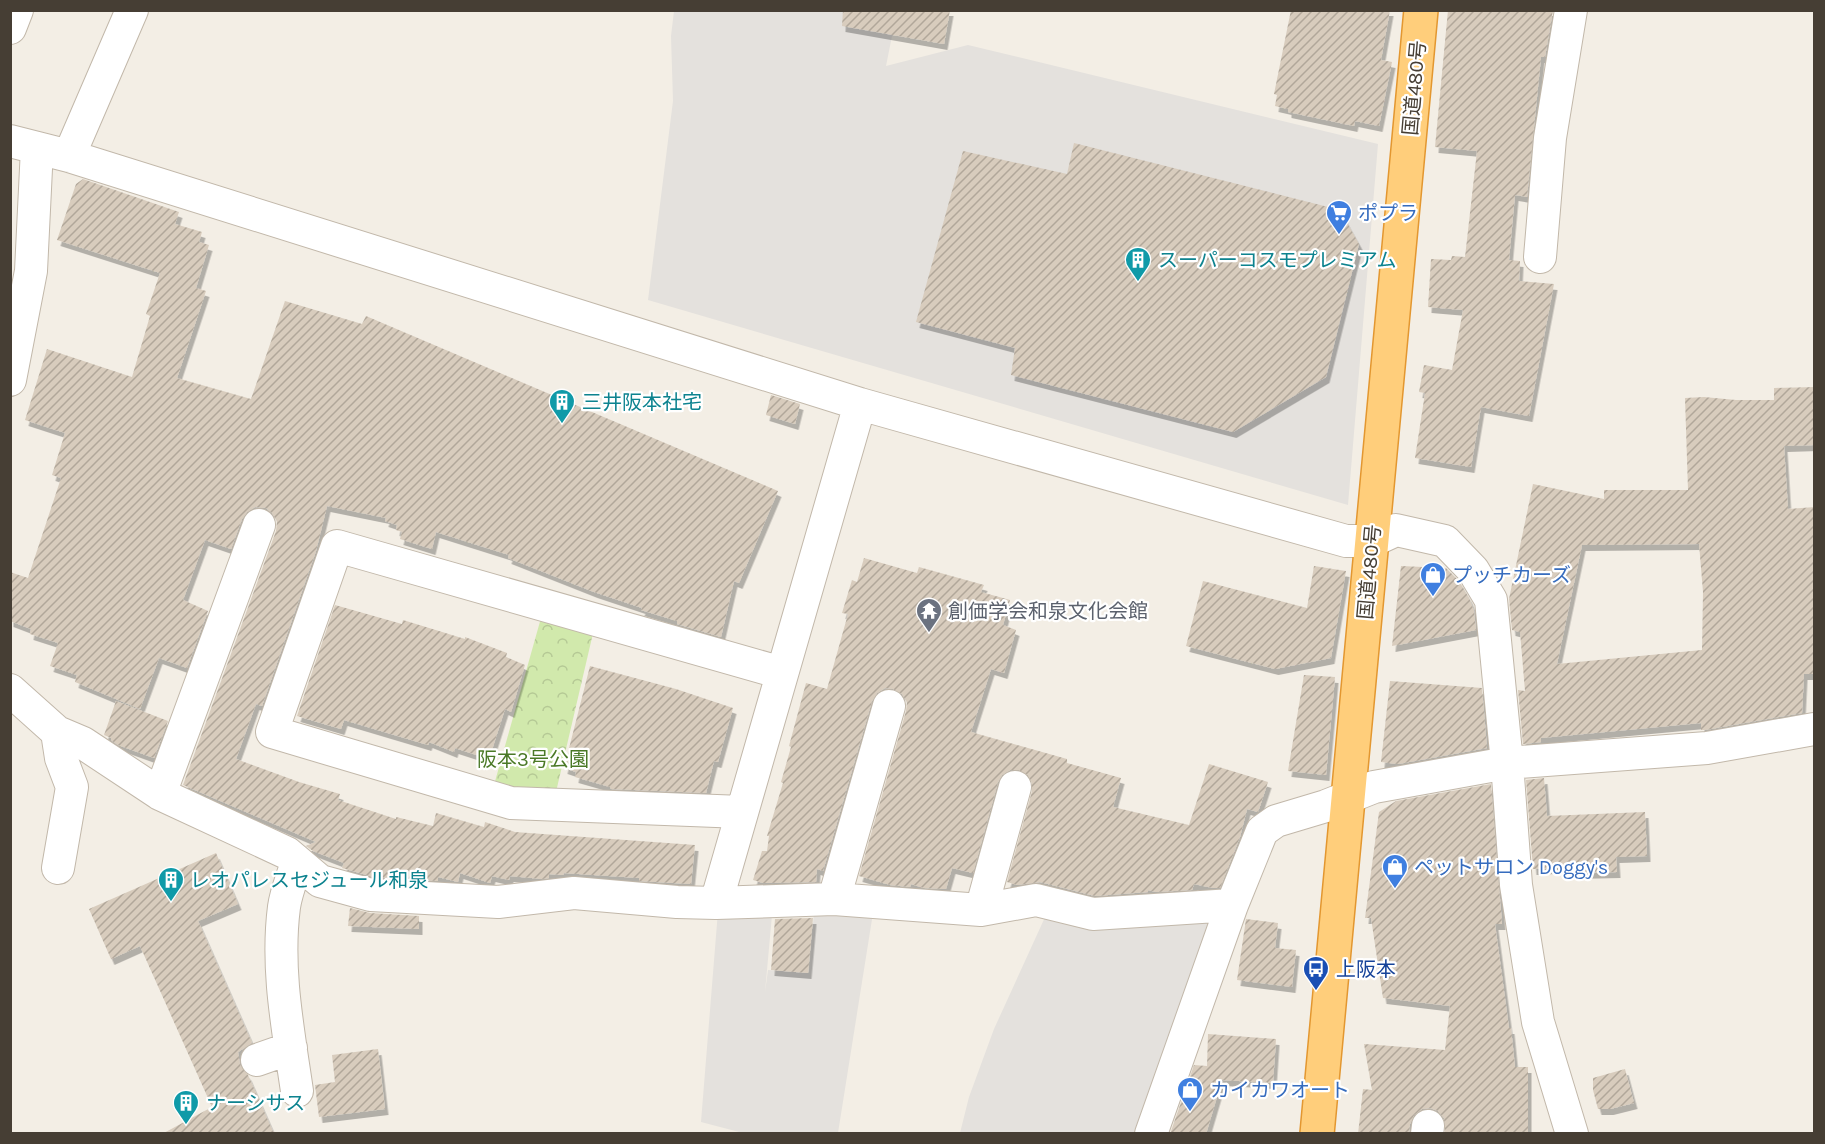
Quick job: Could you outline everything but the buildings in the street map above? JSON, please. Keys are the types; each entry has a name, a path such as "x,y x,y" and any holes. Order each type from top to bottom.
{"highway":[{"name":"国道480号","path":"1317,1134 1421,10"}],"street":[{"path":"10,28 17,10"},
{"path":"69,156 132,10"},
{"path":"1540,257 1550,138 1571,10"},
{"path":"10,380 31,271 24,145 69,156 860,404 1346,541 1372,541 1396,530 1445,541 1473,570 1491,600 1516,885 1538,1022 1572,1134"},
{"path":"716,903 860,404"},
{"path":"160,794 259,525"},
{"path":"742,812 511,803 272,732 337,546 782,673"},
{"path":"10,690 57,732 83,743 160,794 287,853 320,881 371,895 498,902 574,894 716,903 834,899 981,910 1036,900 1094,914 1232,905"},
{"path":"834,899 889,706"},
{"path":"1151,1134 1232,905 1262,831 1276,821 1326,806 1374,787 1507,763 1707,748 1815,729"},
{"path":"57,732 61,758 72,787 58,868"},
{"path":"981,910 1015,787"},
{"path":"297,862 285,904 280,955 282,991 297,1091"},
{"path":"257,1060 291,1048"}],"green space":[{"name":"阪本3号公園","path":"541,618 594,629 556,792 494,785"}],"shaded area":[{"path":"674,11 897,11 886,66 968,45 1378,144 1348,505 648,300 673,101 671,36"},
{"path":"718,911 772,915 765,992 768,970 809,973 814,912 873,913 838,1133 743,1133 701,1122"},
{"path":"1046,915 1092,929 1210,923 1134,1133 960,1133 969,1097 994,1029"}],"place":[{"name":"ポプラ","path":"1339,236"},
{"name":"スーパーコスモプレミアム","path":"1138,283"},
{"name":"三井阪本社宅","path":"562,425"},
{"name":"プッチカーズ","path":"1433,598"},
{"name":"創価学会和泉文化会館","path":"929,634"},
{"name":"ペットサロン Doggy's","path":"1395,890"},
{"name":"レオパレスセジュール和泉","path":"171,903"},
{"name":"上阪本","path":"1316,992"},
{"name":"カイカワオート","path":"1190,1113"},
{"name":"ナーシサス","path":"186,1126"}]}
